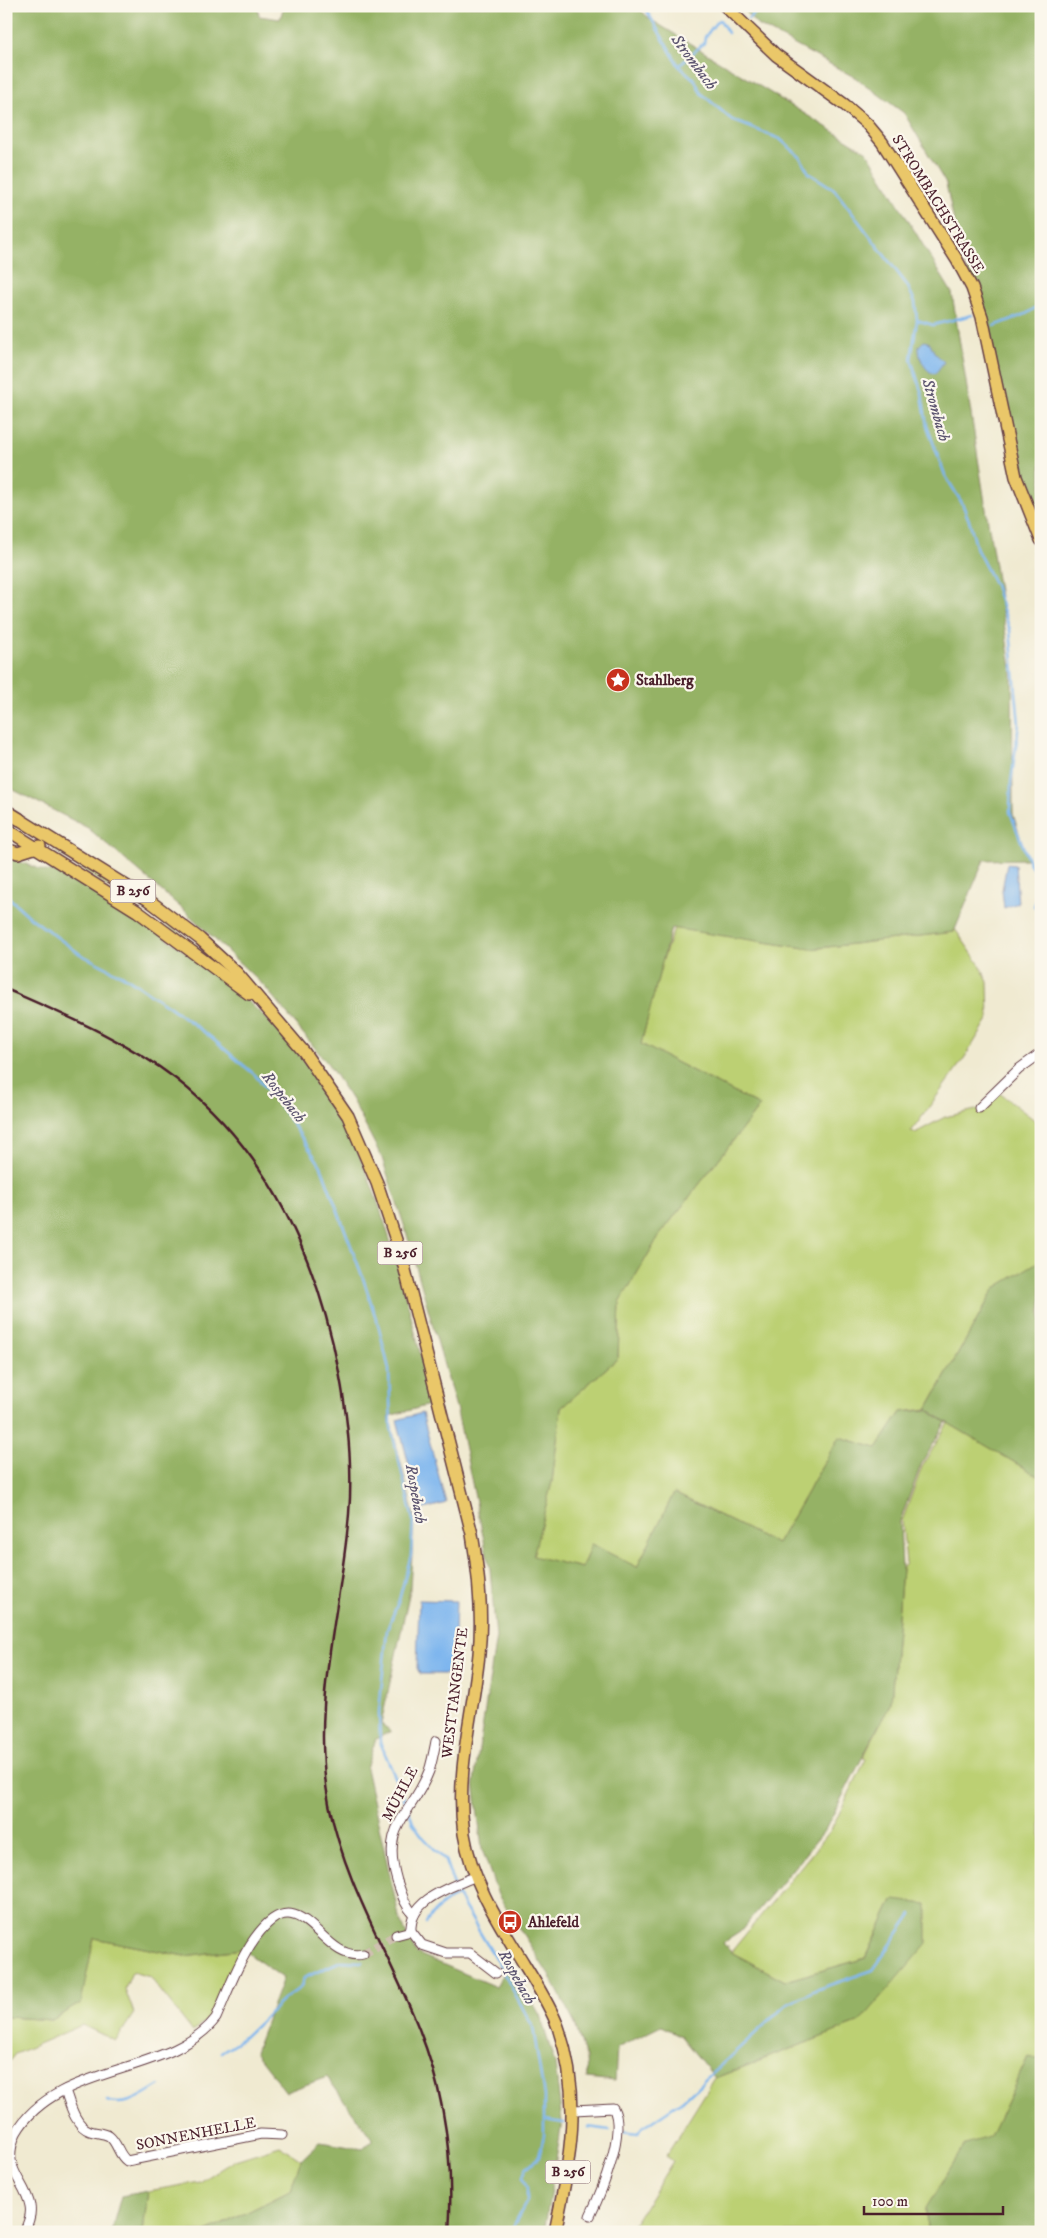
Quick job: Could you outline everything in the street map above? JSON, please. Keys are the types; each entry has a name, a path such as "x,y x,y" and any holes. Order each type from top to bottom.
{"highway":[{"name":"WESTTANGENTE","path":"6,811 19,819"}],"main road":[{"name":"STROMBACHSTRASSE","path":"725,6 776,55 845,104 867,124 882,142 957,260 972,288 982,317 1016,477 1041,540"},
{"name":"WESTTANGENTE","path":"19,819 146,900 200,940 237,973 304,1052 348,1116 377,1183 402,1258 470,1525 479,1577 481,1607 479,1654 464,1752 461,1806 464,1836 476,1876 492,1912 558,2027 568,2068 574,2110 570,2159 555,2232"},
{"name":"WESTTANGENTE","path":"9,830 137,911 261,1002"},
{"path":"6,849 18,852 52,844 64,846"}],"street":[{"path":"979,1108 1019,1069 1041,1054"},
{"name":"MÜHLE","path":"414,1915 405,1905 390,1849 398,1824 414,1802 429,1771 436,1741"},
{"path":"476,1876 443,1890 424,1902 414,1915 411,1931 422,1945 446,1953 470,1953 496,1973"},
{"path":"24,2232 30,2217 30,2206 14,2177 9,2148 25,2119 65,2090 80,2082 155,2058 207,2029 216,2018 254,1938 269,1922 280,1915 293,1914 307,1920 340,1951 356,1956 363,1954"},
{"path":"396,1935 411,1931"},
{"name":"SONNENHELLE","path":"65,2090 80,2125 89,2131 108,2135 122,2157 128,2161 261,2134 282,2135"},
{"path":"574,2110 613,2108 617,2114 617,2125 609,2167 590,2216"}],"green space":[{"path":"6,6 258,6 259,16 280,19 284,6 636,6 650,19 867,152 952,293 1012,674 1013,814 1027,859 984,860 954,932 811,949 671,928 641,1044 760,1106 659,1236 620,1302 618,1358 561,1408 552,1482 533,1556 582,1568 591,1544 637,1567 674,1493 777,1544 839,1437 877,1448 901,1412 927,1410 946,1422 921,1465 900,1521 902,1569 891,1702 825,1830 740,1932 723,1943 731,1952 785,1981 866,1958 893,1900 927,1904 927,1944 860,2022 715,2078 680,2035 661,2026 617,2048 615,2081 587,2078 586,2058 575,2024 552,1980 498,1895 482,1849 474,1782 496,1637 490,1569 457,1411 406,1231 382,1158 352,1100 328,1064 265,987 185,911 88,828 6,786"},
{"path":"740,6 1041,6 1041,526 1023,478 1009,427 986,318 961,254 946,184 904,113 856,78 756,24"},
{"path":"55,849 103,877 150,909 238,980 159,920 53,850"},
{"path":"6,857 45,871 64,873 80,880 201,963 247,1000 304,1060 333,1104 357,1151 377,1200 393,1250 433,1404 389,1416 414,1516 410,1590 381,1724 391,1731 376,1739 366,1768 400,1921 416,1953 496,1987 510,1963 540,2015 555,2064 562,2122 544,2232 207,2232 290,2191 301,2160 320,2142 363,2149 373,2140 327,2077 286,2092 255,2052 283,1978 242,1949 184,1956 94,1938 81,2003 52,2020 6,2017"},
{"path":"674,928 811,949 954,932 955,929 980,965 988,982 989,1018 965,1057 911,1132 915,1133 945,1117 980,1109 998,1092 1041,1125 1041,1261 995,1288 927,1409 901,1412 877,1448 839,1437 777,1544 674,1493 637,1568 591,1544 582,1568 532,1557 552,1482 561,1408 618,1358 620,1302 659,1236 760,1106 641,1044 662,962"},
{"path":"1041,1260 1041,1478 927,1409 995,1288"},
{"path":"948,1423 1041,1478 1041,2060 1028,2057 990,2138 926,2208 927,2232 629,2232 673,2161 666,2156 715,2078 860,2022 893,1900 866,1958 785,1981 731,1952 831,1830 866,1759 863,1758 891,1702 902,1569 906,1563 902,1521 922,1467"},
{"path":"94,1938 184,1956 242,1949 216,2011 193,2032 150,1977 132,1972 125,1989 134,2013 116,2041 82,2025 15,2054 6,2065 6,2017 52,2020 80,2003"},
{"path":"1028,2057 1041,2060 1041,2232 927,2232 926,2208 965,2144 990,2137"},
{"path":"280,2146 301,2160 290,2191 207,2232 143,2232 148,2191 200,2182 235,2160"},
{"path":"148,2191 143,2232 111,2232 121,2196"}],"water":[{"path":"924,341 930,343 934,352 944,362 935,374 925,367 921,358 919,346"},
{"path":"1007,864 1015,865 1018,903 1004,908 1002,890"},
{"path":"422,1413 446,1503 421,1510 397,1420"},
{"path":"419,1600 456,1601 454,1669 449,1674 420,1674 417,1668"}],"waterway":[{"name":"Strombach","path":"644,6 679,66 695,80 701,93 732,120 780,139 800,157 809,173 834,189 907,285 915,302 917,320 911,359 922,394 927,426 945,475 962,503 970,523 977,550 995,585 1010,630 1019,724 1011,782 1010,812 1029,862 1036,874 1039,894 1034,906 1041,911"},
{"path":"748,19 761,6"},
{"path":"679,66 704,43 705,37 717,21 720,20 728,33"},
{"path":"994,326 1026,314 1041,304"},
{"path":"917,320 933,325 972,315"},
{"name":"Rospebach","path":"6,895 31,918 80,954 127,978 170,1007 208,1035 255,1075 283,1110 321,1166 363,1278 379,1328 389,1369 391,1427 413,1520 411,1555 399,1600 387,1630 379,1712 380,1742 407,1805"},
{"name":"Rospebach","path":"409,1811 413,1823 423,1837 445,1860 458,1896 497,1961 533,2027 544,2096 544,2135 539,2157 526,2168 523,2177 527,2189 527,2201 510,2232"},
{"path":"426,1923 439,1906 458,1896"},
{"path":"621,2132 638,2134 642,2128 682,2101 786,2005 815,1990 873,1970 912,1914"},
{"path":"221,2052 243,2038 283,2000 301,1987 304,1978 341,1961 362,1962"},
{"path":"107,2101 114,2103 128,2102 160,2085"},
{"path":"544,2120 564,2123"},
{"path":"588,2127 610,2130"}],"tunnel":[{"path":"363,1954 396,1935"}],"railway":[{"path":"6,989 94,1029 136,1052 176,1079 209,1108 238,1140 263,1174 284,1210 302,1248 317,1288 339,1372 349,1443 350,1478 345,1551 325,1695 324,1767 329,1804 336,1834 346,1863 419,2029 435,2078 446,2129 449,2154 449,2232"}],"place":[{"name":"Stahlberg","path":"618,680"},
{"name":"Ahlefeld","path":"510,1922"}]}
